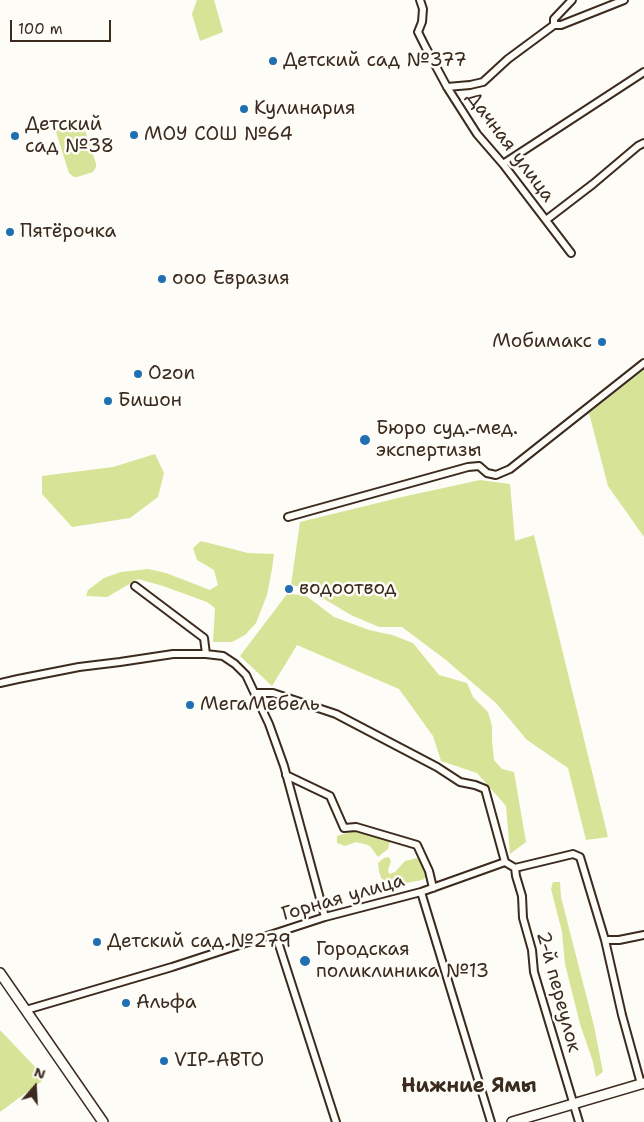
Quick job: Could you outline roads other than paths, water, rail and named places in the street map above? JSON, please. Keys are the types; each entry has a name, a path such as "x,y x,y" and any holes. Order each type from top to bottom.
{"main road":[{"path":"0,973 103,1122"},
{"path":"512,1122 643,1083"}],"street":[{"name":"Дачная улица","path":"420,0 423,9 422,22 418,32 447,87 477,134 504,164 571,253"},
{"path":"554,25 554,19 572,0"},
{"path":"447,87 483,82 508,59 554,25 561,25 624,0"},
{"path":"504,164 644,72"},
{"path":"546,220 644,143"},
{"path":"288,517 468,467 479,466 487,473 496,475 510,469 644,363"},
{"path":"135,586 204,638 206,654"},
{"path":"0,683 79,667 173,654 223,656 235,664 246,675 269,724 286,775 325,917"},
{"path":"255,693 272,693 336,714 437,767 460,782 485,789 506,862 515,868 573,854 580,857 604,940 622,1015 643,1083"},
{"path":"286,775 330,796 344,828 356,827 417,845 429,871 433,888"},
{"name":"Горная улица","path":"26,1010 172,967 325,917 421,892 506,862"},
{"name":"2-й переулок","path":"515,868 522,896 523,918 532,950 534,972 579,1122"},
{"path":"421,892 491,1122"},
{"path":"276,933 336,1122"},
{"path":"604,940 619,940 644,935"}],"place":[{"name":"Детский сад №377","path":"273,61"},
{"name":"Кулинария","path":"244,109"},
{"name":"МОУ СОШ №64","path":"134,135"},
{"name":"Детский сад №38","path":"15,136"},
{"name":"Пятёрочка","path":"10,232"},
{"name":"ооо Евразия","path":"162,279"},
{"name":"Мобимакс","path":"602,342"},
{"name":"Ozon","path":"138,374"},
{"name":"Бишон","path":"108,401"},
{"name":"Бюро суд.-мед. экспертизы","path":"365,440"},
{"name":"водоотвод","path":"289,589"},
{"name":"МегаМебель","path":"190,705"},
{"name":"Детский сад №279","path":"97,942"},
{"name":"Городская поликлиника №13","path":"305,961"},
{"name":"Альфа","path":"126,1003"},
{"name":"VIP-АВТО","path":"164,1061"}],"district":[{"name":"Нижние Ямы","path":"469,1087"}]}
